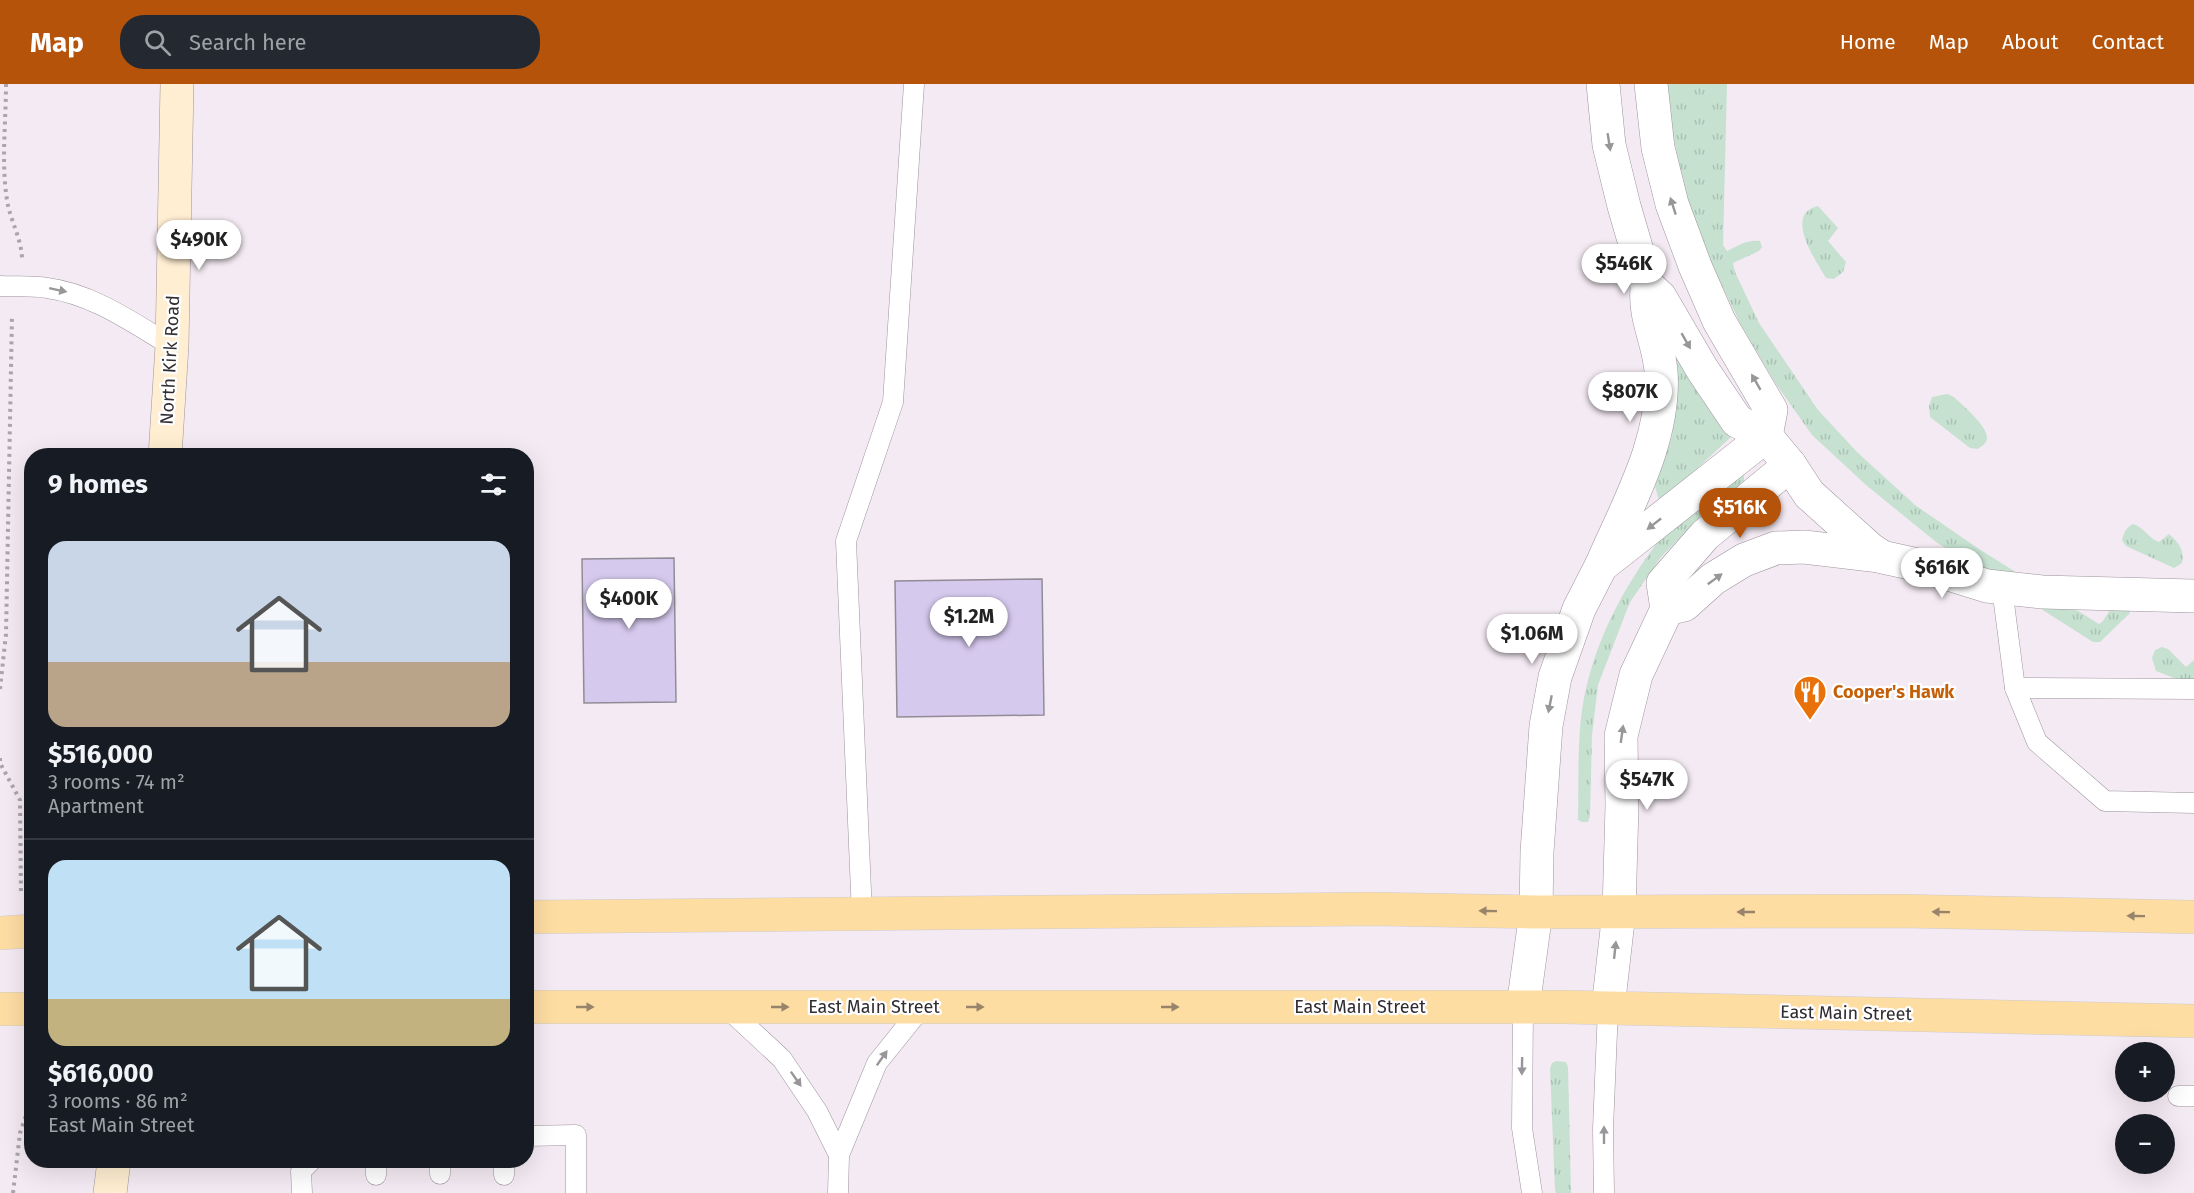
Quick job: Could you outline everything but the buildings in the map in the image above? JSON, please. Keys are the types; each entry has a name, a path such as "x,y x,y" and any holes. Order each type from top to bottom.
{"main road":[{"name":"North Kirk Road","path":"166,448 172,346 177,84"},
{"path":"534,917 1373,909 1536,912 1902,911 2194,917"},
{"path":"0,933 24,932"},
{"name":"East Main Street","path":"534,1007 1523,1007 2194,1021"},
{"path":"0,1009 24,1009"},
{"path":"110,1193 113,1168"}],"street":[{"path":"1523,1007 1536,912 1537,852 1546,726 1553,686 1575,619 1638,481 1653,439 1658,412 1661,371 1655,336 1646,305 1647,285 1609,145 1603,84"},
{"path":"1601,566 1766,436 1771,410 1719,321 1672,204 1658,148 1651,84"},
{"path":"1647,285 1660,297 1702,369 1737,421 1766,436 1790,465 1809,494 1882,557"},
{"path":"1608,1008 1619,912 1622,806 1621,735 1636,675 1667,609 1663,583 1705,535 1790,465"},
{"path":"1667,609 1684,605 1713,579 1744,560 1776,548 1804,547 1882,557 1923,566 1987,586 2002,588 2042,592 2194,596"}],"lane":[{"path":"862,915 846,541 893,402 914,84"},
{"path":"6,287 45,287 69,292 99,304 172,346"},
{"path":"2002,588 2015,688 2037,742 2105,801 2194,803"},
{"path":"2015,688 2194,689"},
{"path":"726,1007 782,1059 818,1111 839,1155"},
{"path":"838,1193 839,1155 878,1063 922,1007"},
{"path":"1523,1007 1522,1128 1532,1193"},
{"path":"1604,1193 1603,1129 1608,1008"},
{"path":"534,1136 576,1135 576,1193"},
{"path":"302,1193 301,1171 304,1168"}],"path":[{"path":"0,689 6,634 6,287 22,257 20,240 7,202 4,178 6,84"},
{"path":"0,758 0,763 20,800 20,863"},
{"path":"13,1193 20,1133 24,1121"}],"green space":[{"path":"1666,84 1727,84 1723,245 1727,251 1747,242 1760,241 1762,247 1759,251 1733,263 1735,272 1759,323 1818,410 1857,452 1915,505 1979,549 2099,624 2117,599 2132,607 2129,614 2100,642 2093,642 1936,542 1866,485 1812,435 1776,384 1740,323 1690,219 1667,104"},
{"path":"1818,206 1838,228 1828,241 1846,262 1843,272 1834,279 1826,278 1805,239 1803,218 1808,211"},
{"path":"1672,349 1732,436 1660,503 1655,487 1672,436 1675,407"},
{"path":"1947,394 1954,397 1974,416 1986,433 1987,440 1978,449 1970,448 1930,417 1929,406 1932,397"},
{"path":"1744,474 1744,481 1736,489 1701,516 1661,557 1630,602 1598,685 1592,735 1590,816 1588,822 1582,822 1578,820 1580,724 1590,672 1611,618 1640,567 1676,521 1703,499"},
{"path":"2133,524 2159,542 2169,534 2180,547 2182,563 2174,568 2126,546 2122,540 2127,529"},
{"path":"2162,647 2168,649 2186,667 2194,660 2194,686 2156,671 2152,658 2155,650"},
{"path":"1566,1062 1568,1067 1571,1193 1556,1193 1555,1190 1550,1069 1552,1063"}],"place":[{"name":"Cooper's Hawk","path":"1810,721"}]}
